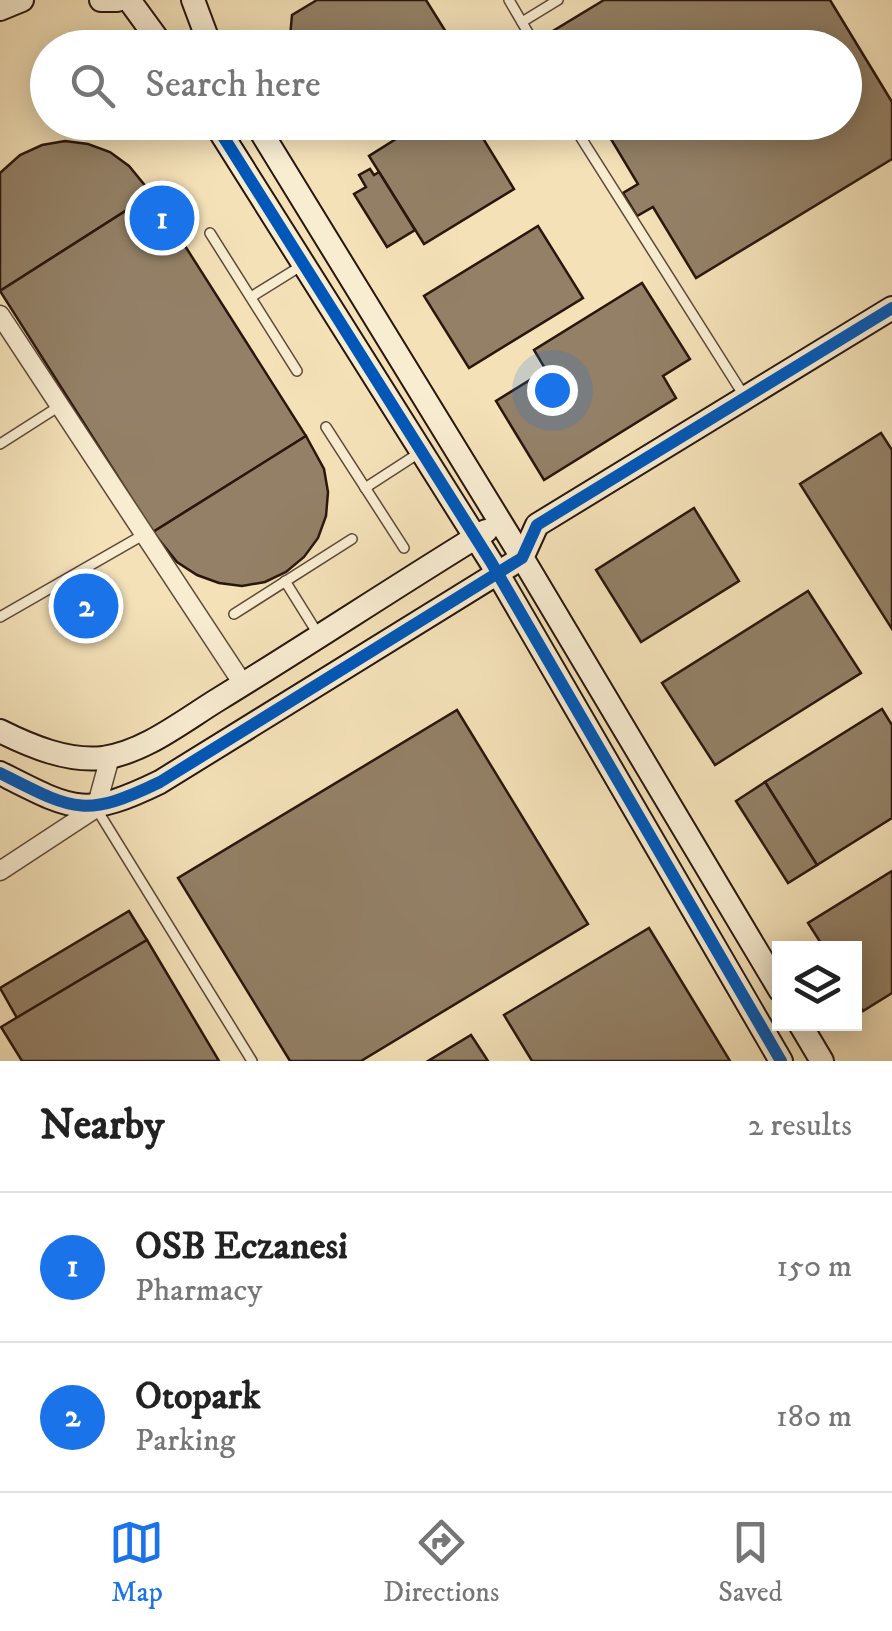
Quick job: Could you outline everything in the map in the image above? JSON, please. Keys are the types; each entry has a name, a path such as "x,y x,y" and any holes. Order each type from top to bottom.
{"street":[{"path":"0,9 22,0"},
{"path":"101,0 116,0"},
{"path":"129,0 151,30"},
{"path":"192,0 204,30"},
{"path":"225,140 476,537 781,1061"},
{"path":"266,140 772,977"},
{"path":"0,871 96,808 160,782 522,558 537,525 892,308"},
{"path":"0,315 243,684"},
{"path":"0,731 59,753 88,759 142,746 500,522 537,525"},
{"path":"96,808 110,756"},
{"path":"0,773 59,800 96,808"},
{"path":"804,1031 822,1061"}],"lane":[{"path":"509,0 527,30"},
{"path":"522,22 558,0"},
{"path":"582,140 746,398"},
{"path":"210,233 297,371"},
{"path":"251,297 304,264"},
{"path":"0,444 58,407"},
{"path":"326,427 404,548"},
{"path":"365,488 422,452"},
{"path":"0,617 142,535"},
{"path":"234,614 352,540"},
{"path":"286,581 320,636"},
{"path":"96,808 252,1061"}],"building":[{"path":"317,0 426,0 445,30 291,30 292,15"},
{"path":"604,0 830,0 848,30 555,30"},
{"path":"862,53 892,102 892,159 696,278 653,207 637,216 623,193 638,184 612,140 862,140"},
{"path":"394,140 484,140 514,189 424,244 369,156"},
{"path":"65,141 110,152 129,166 152,194 0,291 0,173 20,155 42,145"},
{"path":"370,169 374,175 379,172 415,230 387,247 354,194 366,187 359,175"},
{"path":"152,194 306,436 153,532 0,291"},
{"path":"538,226 583,298 469,368 424,296"},
{"path":"642,283 690,359 663,376 676,398 544,480 496,401 546,370 534,350"},
{"path":"881,433 892,450 892,629 800,484"},
{"path":"306,436 324,469 328,492 326,516 318,538 286,572 265,582 242,586 219,583 177,562 153,532"},
{"path":"694,508 739,581 641,642 596,570"},
{"path":"808,591 861,673 715,765 662,683"},
{"path":"882,709 892,725 892,818 817,865 765,782"},
{"path":"457,710 588,924 361,1061 290,1061 178,878"},
{"path":"765,782 817,865 788,883 736,801"},
{"path":"892,871 892,993 863,1011 862,941 820,941 808,923"},
{"path":"129,911 147,940 17,1018 0,988"},
{"path":"649,928 730,1061 532,1061 504,1015"},
{"path":"147,940 219,1061 22,1061 1,1027"},
{"path":"471,1035 488,1061 428,1061"}],"cycle path":[{"path":"225,140 491,562 781,1061"},
{"path":"0,773 45,795 79,805 113,801 160,782 522,558 537,525 892,308"}],"place":[{"name":"OSB Eczanesi","path":"162,218"},
{"name":"Otopark","path":"86,606"}]}
